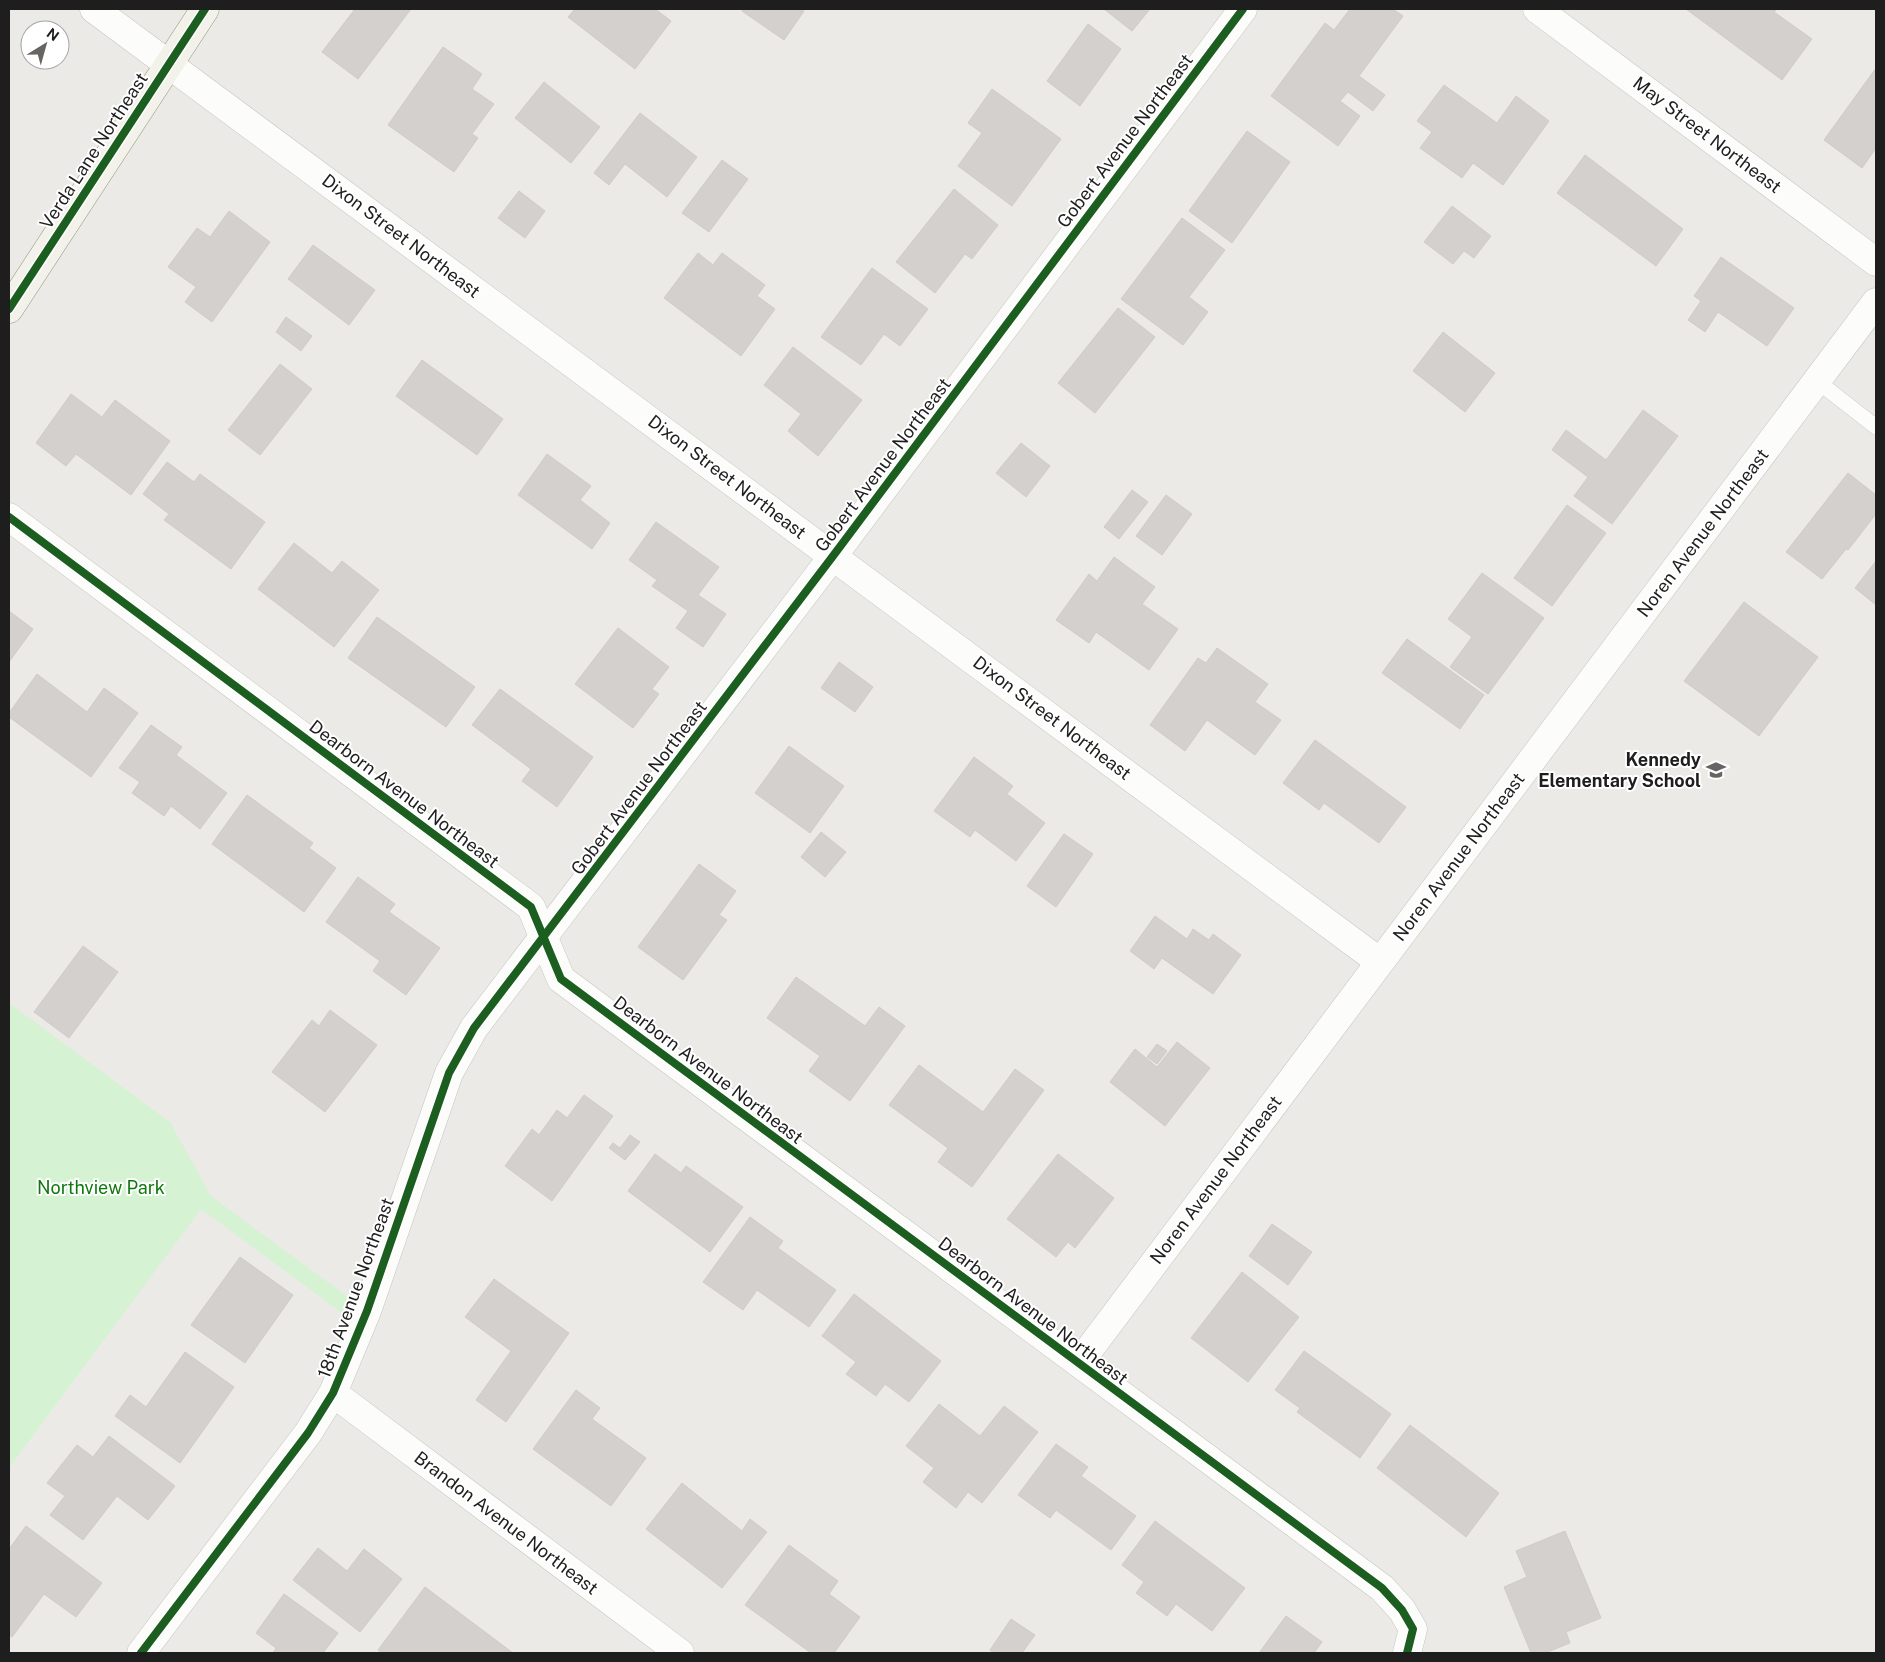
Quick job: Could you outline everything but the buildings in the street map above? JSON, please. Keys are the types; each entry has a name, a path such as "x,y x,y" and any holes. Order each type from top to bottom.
{"street":[{"name":"Dixon Street Northeast","path":"94,9 1380,962"},
{"name":"Verda Lane Northeast","path":"9,309 205,9"},
{"name":"Gobert Avenue Northeast","path":"544,938 1243,9"},
{"name":"May Street Northeast","path":"1537,9 1876,262"},
{"name":"Noren Avenue Northeast","path":"1079,1363 1876,302"},
{"name":"Dearborn Avenue Northeast","path":"9,518 531,907 561,979 1382,1588 1402,1610 1410,1641"},
{"name":"18th Avenue Northeast","path":"141,1653 308,1433 333,1393 367,1311 449,1073 474,1028 544,938"},
{"name":"Brandon Avenue Northeast","path":"333,1393 680,1653"}],"lane":[{"path":"1817,381 1876,427"}],"green space":[{"name":"Northview Park","path":"9,1003 170,1122 211,1196 367,1311 361,1327 201,1209 9,1468"}],"cycle path":[{"path":"9,309 205,9"},
{"path":"141,1653 308,1433 333,1393 367,1311 449,1073 474,1028 833,556 1243,9"},
{"path":"9,517 531,907 561,979 1382,1588 1402,1610 1413,1629 1407,1653"}],"place":[{"name":"Kennedy Elementary School","path":"1716,770"}]}
